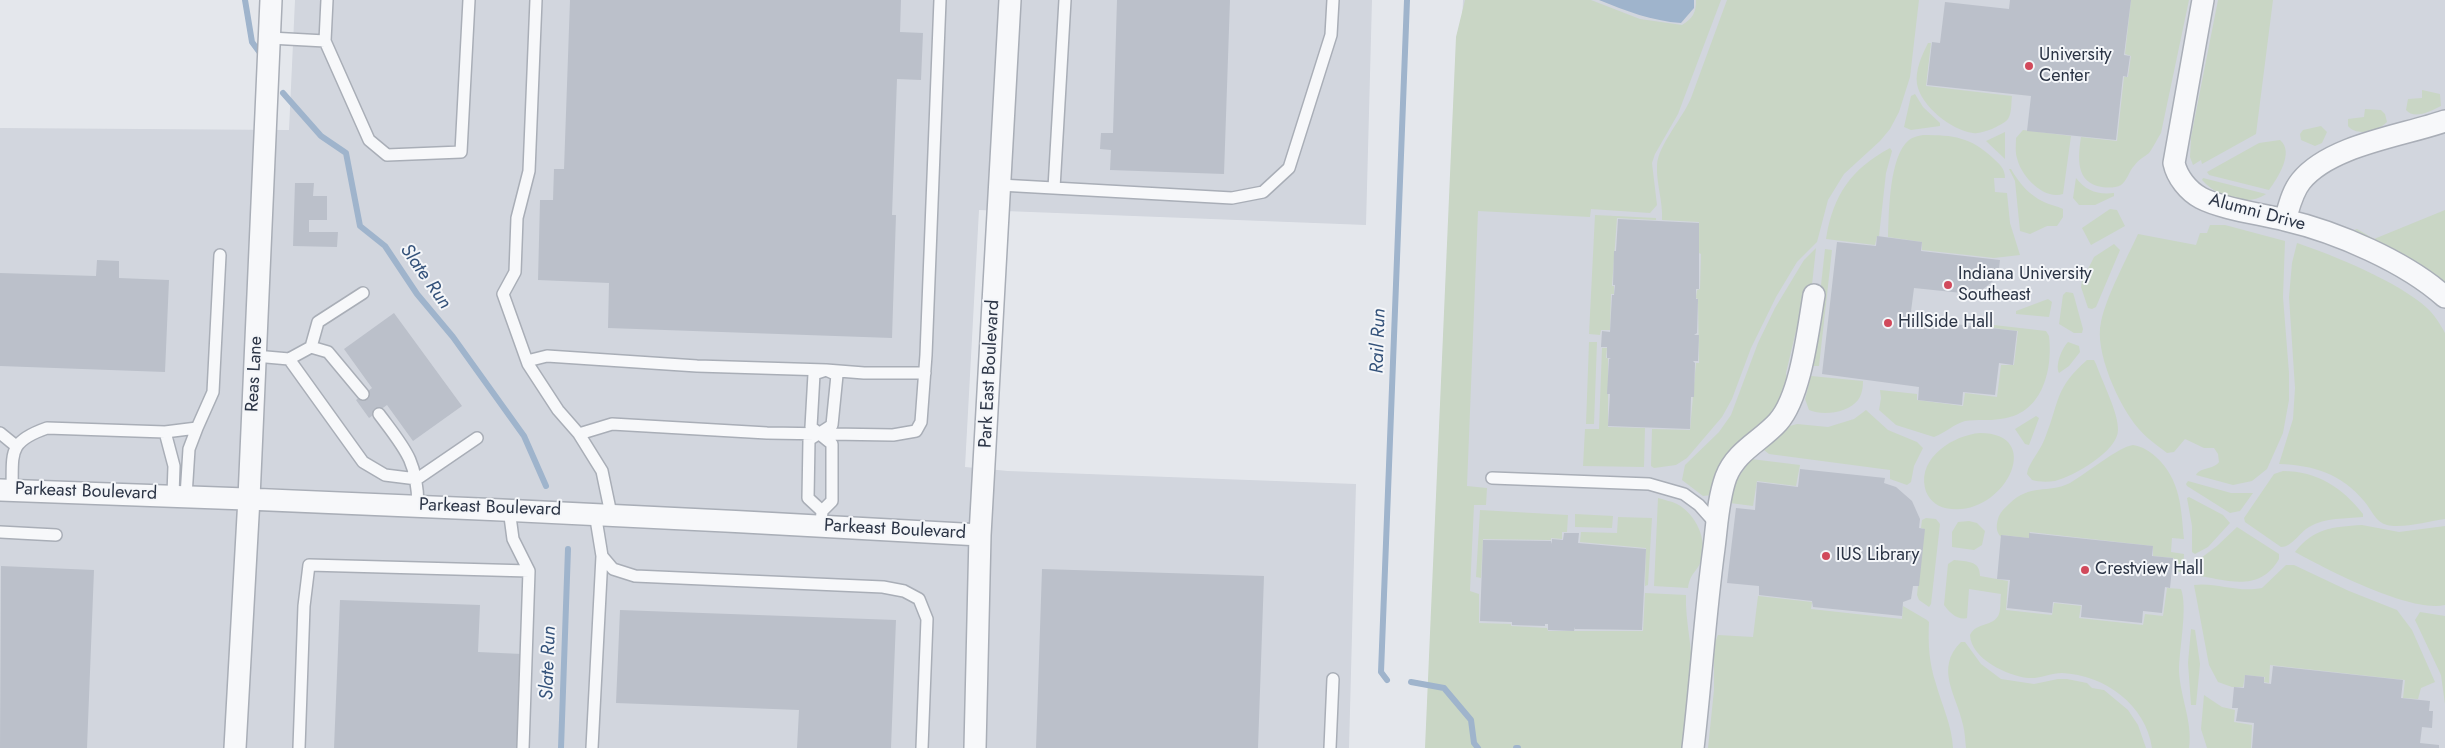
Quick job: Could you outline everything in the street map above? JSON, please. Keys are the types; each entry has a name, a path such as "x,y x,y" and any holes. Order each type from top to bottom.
{"street":[{"name":"Reas Lane","path":"235,748 250,498 271,0"},
{"name":"Park East Boulevard","path":"974,748 980,535 1010,0"},
{"name":"Alumni Drive","path":"2203,0 2174,163 2175,170 2190,190 2202,199 2285,220 2334,235 2400,266 2432,286 2445,298"},
{"path":"2285,220 2294,192 2300,182 2325,161 2347,150 2445,121"},
{"path":"1692,748 1702,673 1706,606 1726,476 1740,454 1778,422 1788,405 1802,359 1814,295"},
{"name":"Parkeast Boulevard","path":"6,490 179,495 603,513 822,518 980,535"}],"lane":[{"path":"327,0 326,41 369,140 387,155 461,152 469,0"},
{"path":"536,0 529,171 517,218 516,272 503,294 527,361 558,410 579,434 602,471 602,556 592,748"},
{"path":"579,434 612,424 767,433 893,434 916,430 921,422 925,373 940,0"},
{"path":"1054,188 1065,0"},
{"path":"1000,185 1232,198 1263,192 1289,168 1331,35 1333,0"},
{"path":"270,38 326,41"},
{"path":"179,495 189,448 214,392 220,255"},
{"path":"311,347 318,322 363,293"},
{"path":"255,356 289,359 311,347 328,352 363,394"},
{"path":"527,361 547,356 697,366 864,373 925,373"},
{"path":"289,359 363,462 385,475 417,479 477,438"},
{"path":"826,370 814,374 811,426 821,433 832,444 832,501 822,518 808,498 809,440 821,433 832,425 837,376 826,370"},
{"path":"379,414 408,452 417,479 418,505"},
{"path":"6,490 13,452 19,441 47,428 165,432 197,428"},
{"path":"165,432 179,495"},
{"path":"0,433 16,446"},
{"path":"1492,478 1649,484 1684,494 1699,505 1717,525"},
{"path":"509,509 513,539 529,571 523,748"},
{"path":"0,532 56,535"},
{"path":"602,556 613,569 635,576 883,587 904,591 919,599 926,619 922,748"},
{"path":"299,748 304,606 309,565 529,571"},
{"path":"1330,748 1333,679"}],"shaded area":[{"path":"295,0 1372,0 1366,225 979,210 965,467 1008,471 1356,484 1349,748 0,748 0,128 289,130"},
{"name":"Indiana University Southeast","path":"1463,0 2445,0 2445,748 1432,748"}],"green space":[{"path":"1465,0 1591,0 1640,19 1682,25 1693,15 1696,0 1721,0 1678,114 1655,154 1652,163 1657,205 1650,213 1591,209 1590,217 1478,211 1467,486 1487,488 1486,505 1474,505 1470,591 1479,594 1479,623 1547,628 1548,631 1643,631 1645,593 1686,595 1692,675 1691,702 1685,748 1425,748 1456,37"},
{"path":"1727,0 1919,0 1910,77 1899,112 1890,129 1880,141 1844,174 1828,200 1817,242 1797,262 1776,297 1751,348 1732,399 1722,417 1687,458 1676,465 1654,468 1651,466 1652,429 1690,430 1696,363 1699,363 1698,299 1696,298 1697,290 1700,289 1701,254 1699,253 1699,222 1662,220 1657,165 1658,157 1691,98"},
{"path":"2131,0 2189,0 2161,133 2149,153 2132,168 2123,183 2112,188 2093,185 2087,180 2080,168 2079,153 2081,137 2117,141 2124,77 2128,77 2131,56 2125,54"},
{"path":"2218,0 2273,0 2256,134 2202,164 2201,160 2193,165 2190,157 2191,137"},
{"path":"1928,43 1931,43 1926,86 2012,96 2008,119 1992,129 1973,133 1964,131 1938,116 1924,101 1917,84 1917,73 1923,52"},
{"path":"2422,90 2440,94 2441,106 2423,114 2409,113 2406,110 2408,99 2422,98"},
{"path":"1915,94 1923,107 1940,123 1940,126 1911,130 1904,127 1911,96"},
{"path":"2365,109 2381,110 2385,114 2387,122 2368,132 2357,131 2348,126 2348,119 2364,117"},
{"path":"2321,126 2327,132 2322,143 2315,146 2301,140 2300,134 2303,130"},
{"path":"2023,130 2071,136 2063,194 2055,195 2041,190 2023,172 2017,158 2016,138"},
{"path":"2005,132 2005,159 1986,141"},
{"path":"1923,135 1953,137 1969,141 1985,151 2001,167 2005,178 1994,178 1995,192 2007,193 2010,223 2020,255 1994,258 1922,250 1922,242 1888,237 1891,186 1897,159 1902,148 1909,140"},
{"path":"2280,140 2286,151 2285,158 2280,173 2269,190 2209,175 2207,172 2259,143"},
{"path":"1890,148 1892,151 1886,173 1879,236 1877,236 1875,245 1826,239 1833,209 1846,185 1854,174 1876,156"},
{"path":"2009,169 2034,196 2063,209 2063,217 2057,226 2047,226 2030,234 2020,231 2015,181"},
{"path":"2076,178 2088,189 2098,193 2114,193 2114,196 2095,205 2079,205 2073,198"},
{"path":"2203,178 2266,194 2250,200 2232,198 2215,191 2202,180"},
{"path":"2110,209 2117,210 2125,226 2091,245 2082,228"},
{"path":"2445,210 2445,288 2351,231 2357,229 2374,239"},
{"path":"1595,215 1656,218 1656,220 1617,218 1612,286 1614,286 1614,294 1611,294 1610,330 1601,330 1600,335 1589,334"},
{"path":"2210,225 2225,225 2285,241 2283,297 2289,373 2289,400 2283,433 2267,469 2252,481 2233,485 2196,475 2198,472 2219,462 2218,454 2214,448 2204,448 2185,439 2174,452 2167,453 2141,432 2116,392 2101,348 2101,322 2107,301 2138,234 2196,245 2200,233 2207,233"},
{"path":"2297,243 2365,270 2415,298 2430,310 2445,333 2445,519 2408,525 2387,525 2379,521 2367,504 2355,492 2336,478 2304,466 2279,464 2293,419 2295,388 2289,297 2292,263"},
{"path":"2114,244 2120,250 2096,307 2088,308 2081,287 2082,281 2094,257"},
{"path":"1816,248 1811,294 1796,331 1780,399 1758,435 1712,495 1703,496 1682,480 1685,465 1719,432 1731,415 1758,343 1775,308 1804,260"},
{"path":"1825,249 1832,250 1819,366 1812,366"},
{"path":"2066,292 2073,293 2083,329 2082,333 2074,333 2059,324 2063,295"},
{"path":"2048,299 2052,302 2049,317 2016,314 2016,311"},
{"path":"1994,325 2046,331 2049,336 2049,363 2046,377 2042,389 2026,409 2014,416 2000,419 1965,421 1934,437 1896,425 1879,410 1880,390 1917,394 1917,400 1963,406 1965,393 1997,397 2001,365 2014,365 2018,331 1994,328"},
{"path":"1589,342 1597,342 1594,424 1586,424"},
{"path":"2068,342 2079,346 2080,352 2069,366 2059,373 2060,357"},
{"path":"1602,348 1607,348 1606,358 1608,358 1608,427 1645,428 1644,467 1583,466 1585,429 1599,429"},
{"path":"2087,360 2094,360 2116,415 2118,430 2116,438 2111,446 2094,462 2073,474 2055,481 2043,482 2032,480 2027,474 2028,469 2043,442 2059,396 2076,370"},
{"path":"1811,376 1863,381 1860,396 1848,408 1835,412 1821,413 1809,410 1805,399"},
{"path":"1866,410 1888,430 1917,442 1923,448 1914,466 1911,482 1907,485 1890,479 1890,470 1769,454 1764,450 1764,447 1790,426 1797,424 1828,427 1854,419"},
{"path":"2036,416 2039,418 2029,445 2025,444 2015,429"},
{"path":"1980,433 2000,437 2011,447 2014,460 2009,475 1999,490 1984,502 1966,509 1945,508 1938,505 1932,501 1925,488 1924,477 1932,458 1949,443 1959,438"},
{"path":"2133,445 2145,449 2156,457 2164,466 2175,485 2180,505 2184,539 2172,538 2171,552 2184,554 2181,572 2173,571 2174,558 2153,556 2153,546 2030,532 2029,538 2002,535 2001,537 1999,535 1997,522 2001,512 2024,493 2070,483 2119,451"},
{"path":"1751,459 1800,465 1796,486 1757,481 1753,506 1730,503 1736,481"},
{"path":"2283,471 2307,474 2328,483 2347,496 2363,514 2363,517 2329,520 2315,524 2305,530 2289,545 2281,547 2245,522 2244,518 2274,474"},
{"path":"2188,481 2231,493 2253,493 2240,511 2230,513 2187,486"},
{"path":"2189,497 2223,515 2230,523 2208,547 2195,554 2192,552 2192,526 2187,498"},
{"path":"1658,498 1684,508 1699,528 1703,553 1699,565 1690,579 1688,588 1654,586"},
{"path":"1480,510 1568,515 1567,532 1562,532 1562,539 1551,538 1551,540 1483,539 1481,578 1476,577"},
{"path":"1575,514 1613,516 1612,528 1575,527"},
{"path":"1618,517 1652,518 1648,585 1645,586 1646,548 1580,542 1581,532 1617,533"},
{"path":"1926,518 1936,519 1940,524 1931,604 1929,607 1919,600 1917,595 1924,529 1921,528 1922,520"},
{"path":"1969,521 1977,523 1985,531 1982,545 1974,550 1952,547 1952,532 1958,522"},
{"path":"2362,525 2399,532 2445,526 2445,605 2430,606 2390,596 2368,588 2295,552 2309,538 2324,530"},
{"path":"2237,527 2279,554 2279,559 2273,568 2259,578 2243,582 2216,579 2193,573 2193,564 2217,546"},
{"path":"1954,560 1975,564 1978,567 1980,576 2008,581 2006,610 2052,615 2054,603 2081,606 2079,618 2143,625 2145,614 2163,616 2167,588 2181,589 2184,607 2179,671 2188,719 2189,748 2152,748 2141,718 2121,695 2108,686 2078,675 2062,673 2032,678 2020,677 2001,670 1984,659 1972,644 1970,635 1976,628 1997,618 2000,612 2001,594 1969,589 1967,618 1964,619 1954,615 1944,605 1948,564"},
{"path":"2286,565 2294,565 2349,591 2397,610 2412,630 2435,682 2421,688 2418,699 2403,698 2405,680 2270,665 2269,683 2264,682 2265,677 2245,675 2243,687 2232,687 2218,682 2209,665 2194,585 2202,584 2244,589 2262,588"},
{"path":"1758,596 1812,602 1811,609 1902,619 1903,606 1927,620 1929,622 1930,661 1949,723 1953,748 1708,748 1714,690 1714,644 1718,635 1753,637"},
{"path":"2420,612 2445,616 2445,704 2441,675 2415,620"},
{"path":"2191,629 2195,630 2200,664 2196,705 2191,705 2188,663"},
{"path":"1961,642 1965,642 1981,664 2001,679 2034,684 2067,679 2087,683 2092,688 2104,690 2128,710 2138,725 2146,748 1966,748 1964,728 1948,672 1953,652"},
{"path":"2204,695 2222,707 2235,710 2234,722 2252,725 2251,748 2207,748 2201,729"}],"water":[{"path":"1599,0 1694,0 1694,8 1681,23 1649,18"}],"building":[{"path":"570,0 901,0 900,32 923,33 921,80 897,79 892,215 896,215 892,338 608,328 609,283 538,280 540,200 553,200 554,169 564,169"},
{"path":"1117,0 1230,0 1224,174 1110,170 1111,150 1100,149 1101,133 1113,133"},
{"name":"University Center","path":"2010,0 2131,0 2124,55 2130,56 2127,77 2123,76 2116,140 2027,131 2031,96 1927,85 1932,42 1940,43 1945,2 2009,9"},
{"path":"295,183 314,183 313,196 327,196 327,220 309,220 309,232 338,232 337,247 293,246"},
{"path":"1618,219 1699,223 1699,289 1696,289 1696,299 1698,299 1697,333 1694,335 1699,335 1698,361 1693,361 1695,363 1694,397 1691,397 1690,429 1608,426 1610,394 1607,394 1609,359 1611,358 1607,358 1607,347 1601,347 1602,331 1610,332 1612,295 1614,295 1615,285 1613,285 1614,251 1616,251"},
{"name":"HillSide Hall","path":"1877,236 1922,242 1921,251 2000,260 1998,277 1982,290 1981,295 1914,288 1910,319 2017,331 2013,365 1999,363 1995,395 1963,392 1962,405 1918,400 1919,387 1822,374 1837,242 1876,246"},
{"path":"97,260 119,261 119,278 169,280 165,372 0,366 0,273 96,276"},
{"path":"394,313 462,406 413,441 387,405 369,418 356,400 372,388 344,349"},
{"name":"IUS Library","path":"1800,469 1885,478 1884,483 1896,487 1912,501 1920,519 1919,528 1925,529 1919,586 1913,586 1911,599 1903,602 1902,616 1813,607 1812,601 1759,595 1759,586 1727,583 1736,508 1755,510 1757,482 1798,487"},
{"path":"1564,533 1579,533 1578,543 1646,549 1642,630 1575,629 1575,627 1574,631 1548,630 1548,624 1545,624 1545,626 1512,625 1512,622 1480,621 1483,540 1551,541 1552,544 1552,539 1563,540"},
{"name":"Crestview Hall","path":"2029,533 2153,546 2152,556 2173,558 2170,588 2165,587 2162,613 2143,611 2142,623 2081,617 2082,605 2053,602 2052,613 2007,608 2010,580 1997,579 2001,535 2029,538"},
{"path":"1,566 94,570 87,748 0,748"},
{"path":"1042,569 1264,576 1258,748 1036,748"},
{"path":"340,600 480,605 478,652 522,654 518,748 334,748"},
{"path":"620,610 896,620 891,748 797,748 799,710 616,703"},
{"path":"2273,666 2403,680 2401,698 2430,701 2429,711 2433,711 2432,728 2422,727 2420,743 2439,745 2439,748 2252,748 2254,723 2236,721 2238,708 2232,708 2234,687 2244,688 2245,675 2264,677 2264,683 2271,684"}],"waterway":[{"name":"Slate Run","path":"245,0 252,42 263,57"},
{"name":"Rail Run","path":"1387,680 1381,672 1407,0"},
{"name":"Slate Run","path":"283,93 321,136 346,153 360,226 385,246 417,294 453,337 524,436 546,486"},
{"name":"Slate Run","path":"561,748 568,549"},
{"name":"Rail Run","path":"1411,682 1444,688 1471,720 1474,743 1478,748"}],"place":[{"name":"University Center","path":"2029,66"},
{"name":"Indiana University Southeast","path":"1948,285"},
{"name":"HillSide Hall","path":"1888,323"},
{"name":"IUS Library","path":"1826,556"},
{"name":"Crestview Hall","path":"2085,570"}]}
